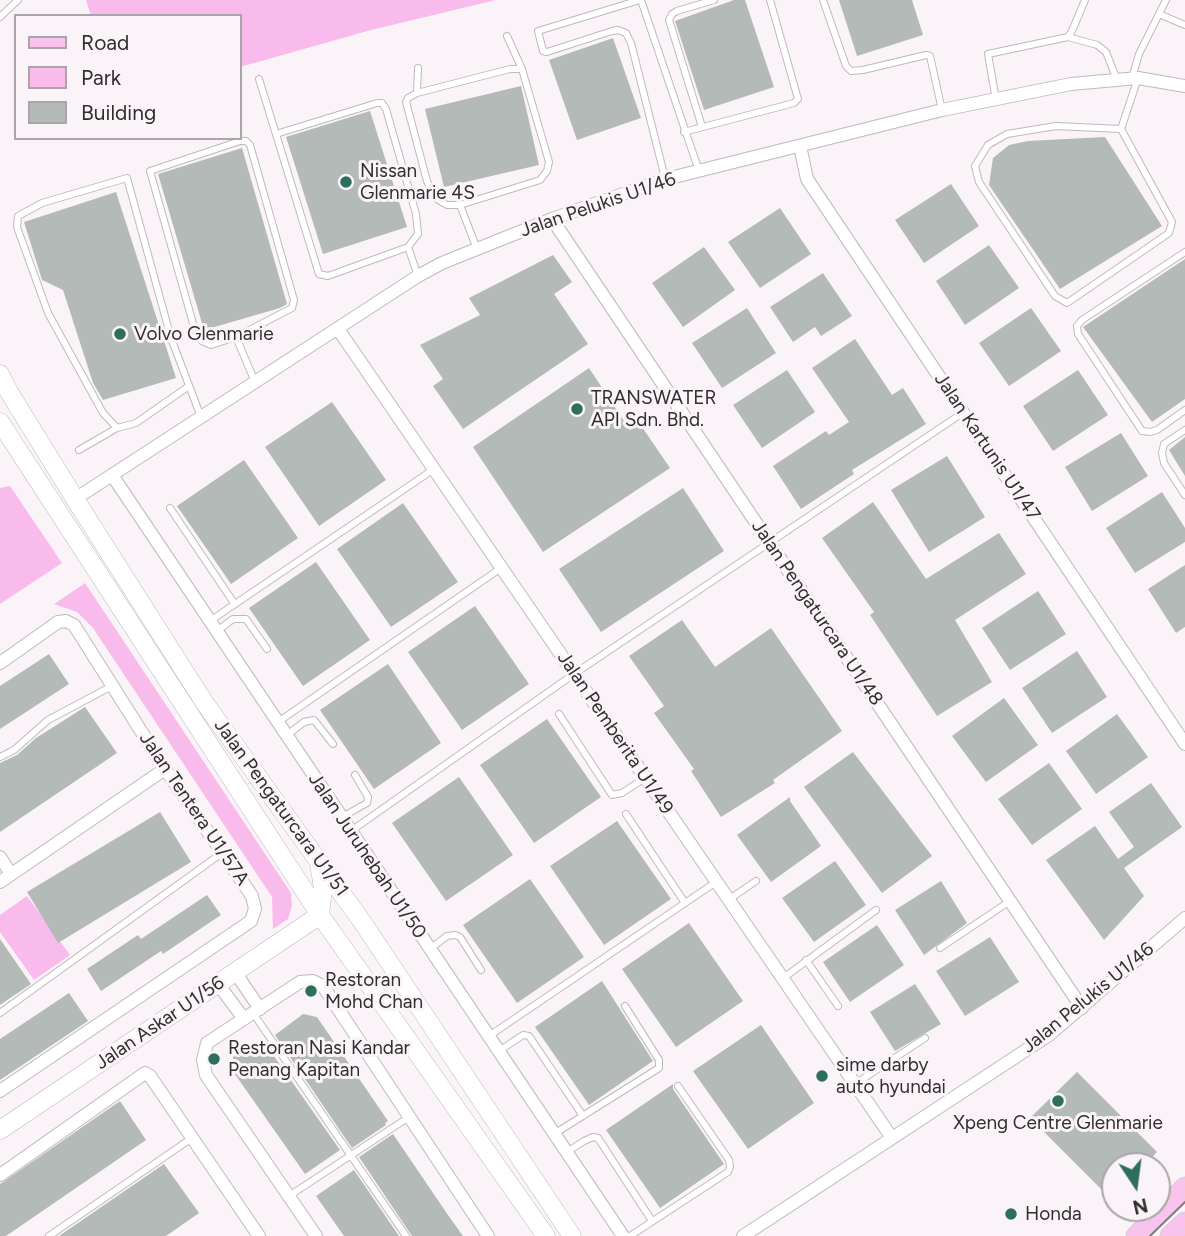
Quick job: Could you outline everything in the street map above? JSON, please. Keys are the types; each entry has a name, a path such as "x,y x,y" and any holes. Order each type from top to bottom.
{"main road":[{"name":"Jalan Pengaturcara U1/51","path":"0,374 75,499 204,702 363,923 572,1236"},
{"name":"Jalan Pengaturcara U1/51","path":"0,422 320,915 546,1236"},
{"path":"318,859 323,888 320,915 363,923"},
{"path":"309,898 309,912 304,926 319,928 334,935"},
{"name":"Jalan Askar U1/56","path":"0,1130 320,915"},
{"path":"1136,1236 1185,1187"},
{"path":"1170,1236 1185,1222"}],"street":[{"name":"Jalan Pelukis U1/46","path":"75,499 418,276 442,263 552,219 666,179 942,110 1071,84 1116,79 1135,78 1185,86"},
{"name":"Jalan Kartunis U1/47","path":"800,146 807,179 1185,744"},
{"name":"Jalan Pengaturcara U1/48","path":"552,219 1082,1008"},
{"name":"Jalan Pemberita U1/49","path":"338,329 892,1138"},
{"name":"Jalan Juruhebah U1/50","path":"112,475 623,1236"},
{"name":"Jalan Tentera U1/57A","path":"0,663 58,622 66,621 74,625 165,769 252,896 255,909 251,921 0,1091"},
{"path":"0,881 165,769"},
{"path":"0,858 12,874"},
{"name":"Jalan Pelukis U1/46","path":"743,1236 1049,1035 1185,918"},
{"path":"235,972 252,1014"},
{"path":"316,1236 206,1075 202,1060 207,1043 300,982 313,981 323,986 488,1236"},
{"path":"218,984 252,1014"},
{"path":"0,1175 145,1077 192,1138 253,1234"}],"lane":[{"path":"0,17 18,0"},
{"path":"666,179 631,43 626,33 618,30 547,52 544,51 538,30 640,0 699,171"},
{"path":"702,127 669,20 677,11 714,0"},
{"path":"684,132 794,103 798,99 770,0"},
{"path":"823,0 846,66 851,71 863,71 930,56 942,110"},
{"path":"1068,37 1086,0"},
{"path":"1121,129 1056,126 1007,134 988,145 975,166 979,182 1055,296 1067,303 1169,233 1172,222 1121,129 1139,54 1166,0"},
{"path":"1159,14 1185,25"},
{"path":"507,36 522,69 549,162 547,171 540,180 460,205 447,205 435,198 427,181 406,110 408,98 417,93 510,69 522,69"},
{"path":"996,100 988,54 1068,37 1097,45 1106,52 1116,79"},
{"path":"417,93 418,68"},
{"path":"259,79 319,274 328,276 408,247 418,234 416,214 382,103 276,134"},
{"path":"246,141 250,145 294,300 292,308 236,338 211,345 202,341 197,334 150,170 246,141"},
{"path":"117,428 103,413 44,305 17,227 18,216 42,203 127,178 171,338 201,417"},
{"path":"460,205 477,249"},
{"path":"408,247 418,276"},
{"path":"1185,252 1082,320 1077,326 1078,334 1142,431 1157,430 1185,410"},
{"path":"236,338 255,382"},
{"path":"79,450 117,428 136,423 189,386"},
{"path":"351,831 574,674 964,412"},
{"path":"1185,430 1164,444 1162,453 1164,463 1185,495"},
{"path":"213,626 234,603 434,469"},
{"path":"170,508 234,603"},
{"path":"278,722 501,568"},
{"path":"213,626 233,619 246,619 267,649"},
{"path":"0,757 14,750 48,720 113,685"},
{"path":"559,713 612,795 622,793 645,778"},
{"path":"287,735 304,722 314,720 333,744"},
{"path":"342,817 368,803 368,797 355,775"},
{"path":"626,814 685,904"},
{"path":"0,1013 222,853"},
{"path":"729,900 756,881"},
{"path":"489,1037 716,882"},
{"path":"940,948 1010,901"},
{"path":"782,979 876,910"},
{"path":"430,949 447,936 460,937 481,970"},
{"path":"806,960 838,1006"},
{"path":"554,1134 659,1068 659,1059 625,1006"},
{"path":"252,1014 407,1236"},
{"path":"499,1051 523,1035 529,1036 583,1116"},
{"path":"855,1084 925,1038"},
{"path":"630,1236 728,1172 730,1167 729,1160 678,1086"},
{"path":"289,1196 409,1117"},
{"path":"48,1236 192,1138"},
{"path":"566,1152 584,1140 598,1138 652,1221"}],"green space":[{"path":"86,0 496,0 371,30 242,66 242,14 90,14"},
{"path":"10,486 62,563 0,604 0,488"},
{"path":"85,583 291,893 292,906 288,919 273,929 272,897 93,628 77,612 54,604"},
{"path":"27,896 70,955 34,980 0,932 0,915"}],"building":[{"path":"734,0 745,0 774,87 704,110 675,21"},
{"path":"839,0 912,0 923,35 857,56"},
{"path":"613,38 641,118 577,140 549,60"},
{"path":"521,86 539,165 444,187 425,109"},
{"name":"Nissan Glenmarie 4S","path":"370,111 407,227 323,254 286,137"},
{"path":"1105,137 1162,226 1060,289 989,185 993,158 1009,145 1028,141"},
{"path":"242,148 287,304 204,330 158,174"},
{"path":"951,184 979,226 924,263 895,220"},
{"name":"Volvo Glenmarie","path":"116,192 176,378 103,400 93,383 63,290 42,280 24,222"},
{"path":"780,208 811,254 760,288 728,242"},
{"path":"989,245 1019,288 965,325 936,281"},
{"path":"704,247 735,290 683,327 652,283"},
{"path":"553,255 572,282 554,294 588,344 463,429 433,386 443,379 420,345 480,315 469,298"},
{"path":"1185,259 1185,399 1152,422 1083,327"},
{"path":"823,273 852,316 821,336 815,327 793,342 770,307"},
{"path":"747,308 776,353 722,388 692,343"},
{"path":"1031,308 1061,351 1009,386 979,343"},
{"path":"855,339 892,395 903,388 926,424 852,470 854,474 801,509 773,466 826,431 829,435 849,422 812,368"},
{"path":"589,368 630,430 640,424 670,468 543,552 473,447"},
{"path":"787,370 815,412 762,448 733,405"},
{"path":"1078,370 1108,415 1053,451 1023,406"},
{"path":"332,402 386,480 319,526 265,447"},
{"path":"1121,433 1148,476 1092,511 1065,467"},
{"path":"1185,437 1185,476 1169,450"},
{"path":"947,456 985,517 929,552 891,490"},
{"path":"244,460 298,538 231,584 177,506"},
{"path":"683,488 724,551 601,632 559,569"},
{"path":"1162,492 1185,528 1185,542 1135,573 1106,528"},
{"path":"873,502 926,579 999,533 1026,574 955,620 992,682 937,716 870,615 874,612 822,538"},
{"path":"403,503 458,582 391,627 337,549"},
{"path":"316,562 370,640 303,686 249,608"},
{"path":"1185,565 1185,627 1176,633 1148,589"},
{"path":"1038,591 1066,634 1010,670 982,628"},
{"path":"475,606 529,684 462,730 408,652"},
{"path":"682,620 715,667 771,628 842,731 773,780 775,783 721,817 691,771 694,769 654,713 664,706 629,656"},
{"path":"1077,651 1107,697 1052,733 1022,688"},
{"path":"49,654 69,684 0,729 0,686"},
{"path":"388,664 441,743 374,789 320,710"},
{"path":"1004,698 1038,745 986,782 952,736"},
{"path":"85,707 117,753 0,832 0,763 17,755 36,738"},
{"path":"1117,714 1148,757 1096,794 1066,751"},
{"path":"547,719 601,797 534,843 480,765"},
{"path":"853,752 932,856 882,893 804,787"},
{"path":"1049,763 1082,809 1032,845 998,799"},
{"path":"459,777 513,855 446,901 392,823"},
{"path":"1151,783 1182,827 1124,868 1144,896 1104,940 1046,860 1095,826 1118,859 1134,847 1109,812"},
{"path":"790,797 790,801 821,846 771,882 737,835"},
{"path":"160,812 191,862 58,943 27,892"},
{"path":"617,821 671,899 604,945 550,866"},
{"path":"835,861 866,905 814,942 782,898"},
{"path":"530,879 584,957 517,1003 463,925"},
{"path":"941,881 967,923 924,955 895,910"},
{"path":"207,895 221,915 101,991 87,969 138,935 141,939"},
{"path":"689,923 743,1001 676,1047 622,969"},
{"path":"877,925 904,965 850,1002 823,962"},
{"path":"990,937 1019,982 965,1016 936,971"},
{"path":"0,939 31,984 0,1005"},
{"path":"602,981 653,1061 589,1105 535,1027"},
{"path":"915,984 941,1024 895,1051 870,1012"},
{"path":"69,993 88,1021 0,1080 0,1039"},
{"path":"303,1014 317,1017 388,1121 352,1148 275,1035"},
{"path":"761,1025 814,1103 748,1149 693,1071"},
{"path":"262,1039 340,1150 305,1174 232,1070 233,1057"},
{"path":"1077,1072 1157,1152 1101,1152 1101,1189 1030,1118"},
{"path":"673,1084 673,1089 724,1164 660,1208 606,1130"},
{"path":"120,1101 146,1140 6,1236 0,1236 0,1184"},
{"path":"393,1134 463,1236 412,1236 359,1157"},
{"path":"164,1164 199,1213 166,1236 59,1236"},
{"path":"354,1170 399,1236 344,1236 316,1196"}],"tram line":[{"path":"1150,1236 1185,1202"}],"place":[{"name":"Nissan Glenmarie 4S","path":"346,182"},
{"name":"Volvo Glenmarie","path":"120,334"},
{"name":"TRANSWATER API Sdn. Bhd.","path":"577,409"},
{"name":"Restoran Mohd Chan","path":"311,991"},
{"name":"Restoran Nasi Kandar Penang Kapitan","path":"214,1059"},
{"name":"sime darby auto hyundai","path":"822,1076"},
{"name":"Xpeng Centre Glenmarie","path":"1058,1101"},
{"name":"Honda","path":"1011,1214"}]}
